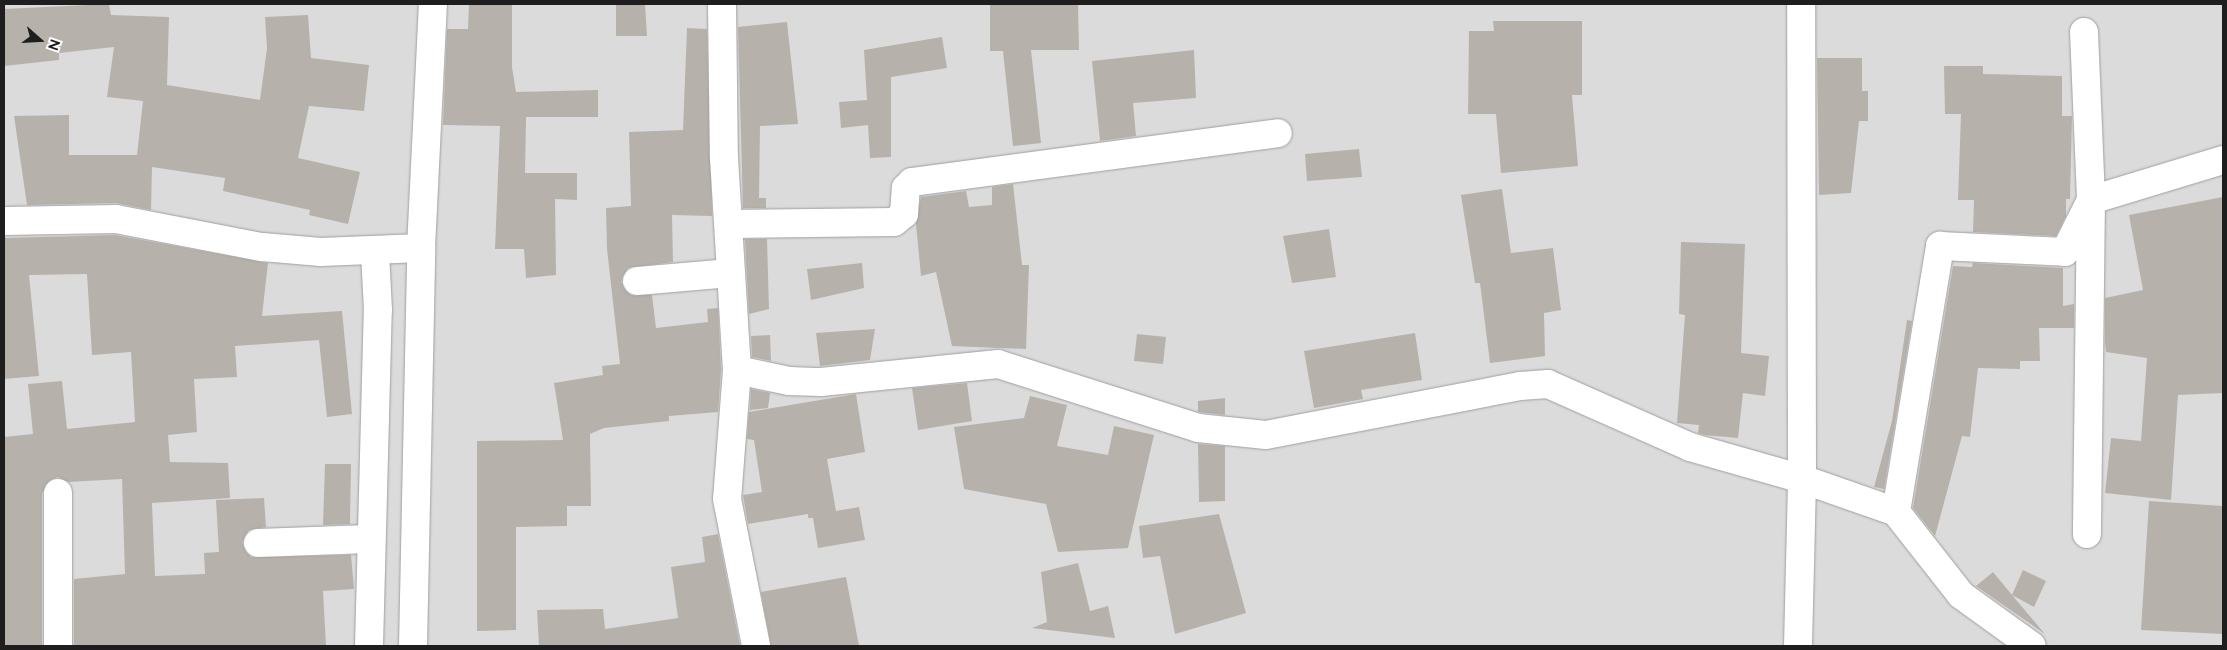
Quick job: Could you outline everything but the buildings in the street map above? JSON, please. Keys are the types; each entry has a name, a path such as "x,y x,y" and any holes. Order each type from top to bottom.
{"street":[{"path":"413,646 421,248 433,4"},
{"path":"722,4 729,224 737,370 727,499 756,646"},
{"path":"1798,646 1802,479 1801,4"},
{"path":"2084,32 2091,200 2087,534"},
{"path":"729,224 894,222 904,214 906,188 912,182 1278,133"},
{"path":"1896,512 1940,246 2065,252 2091,200 2223,160"},
{"path":"4,221 116,219 262,247 375,252 421,248"},
{"path":"369,646 369,539 378,310 375,252"},
{"path":"637,281 732,273"},
{"path":"737,370 789,381 821,382 998,364 1198,428 1266,435 1520,386 1548,384 1690,447 1802,479 1896,512 1961,595 2032,646"},
{"path":"58,493 58,646"},
{"path":"258,543 369,539"}],"shaded area":[{"path":"4,4 2223,4 2223,646 4,646"}]}
